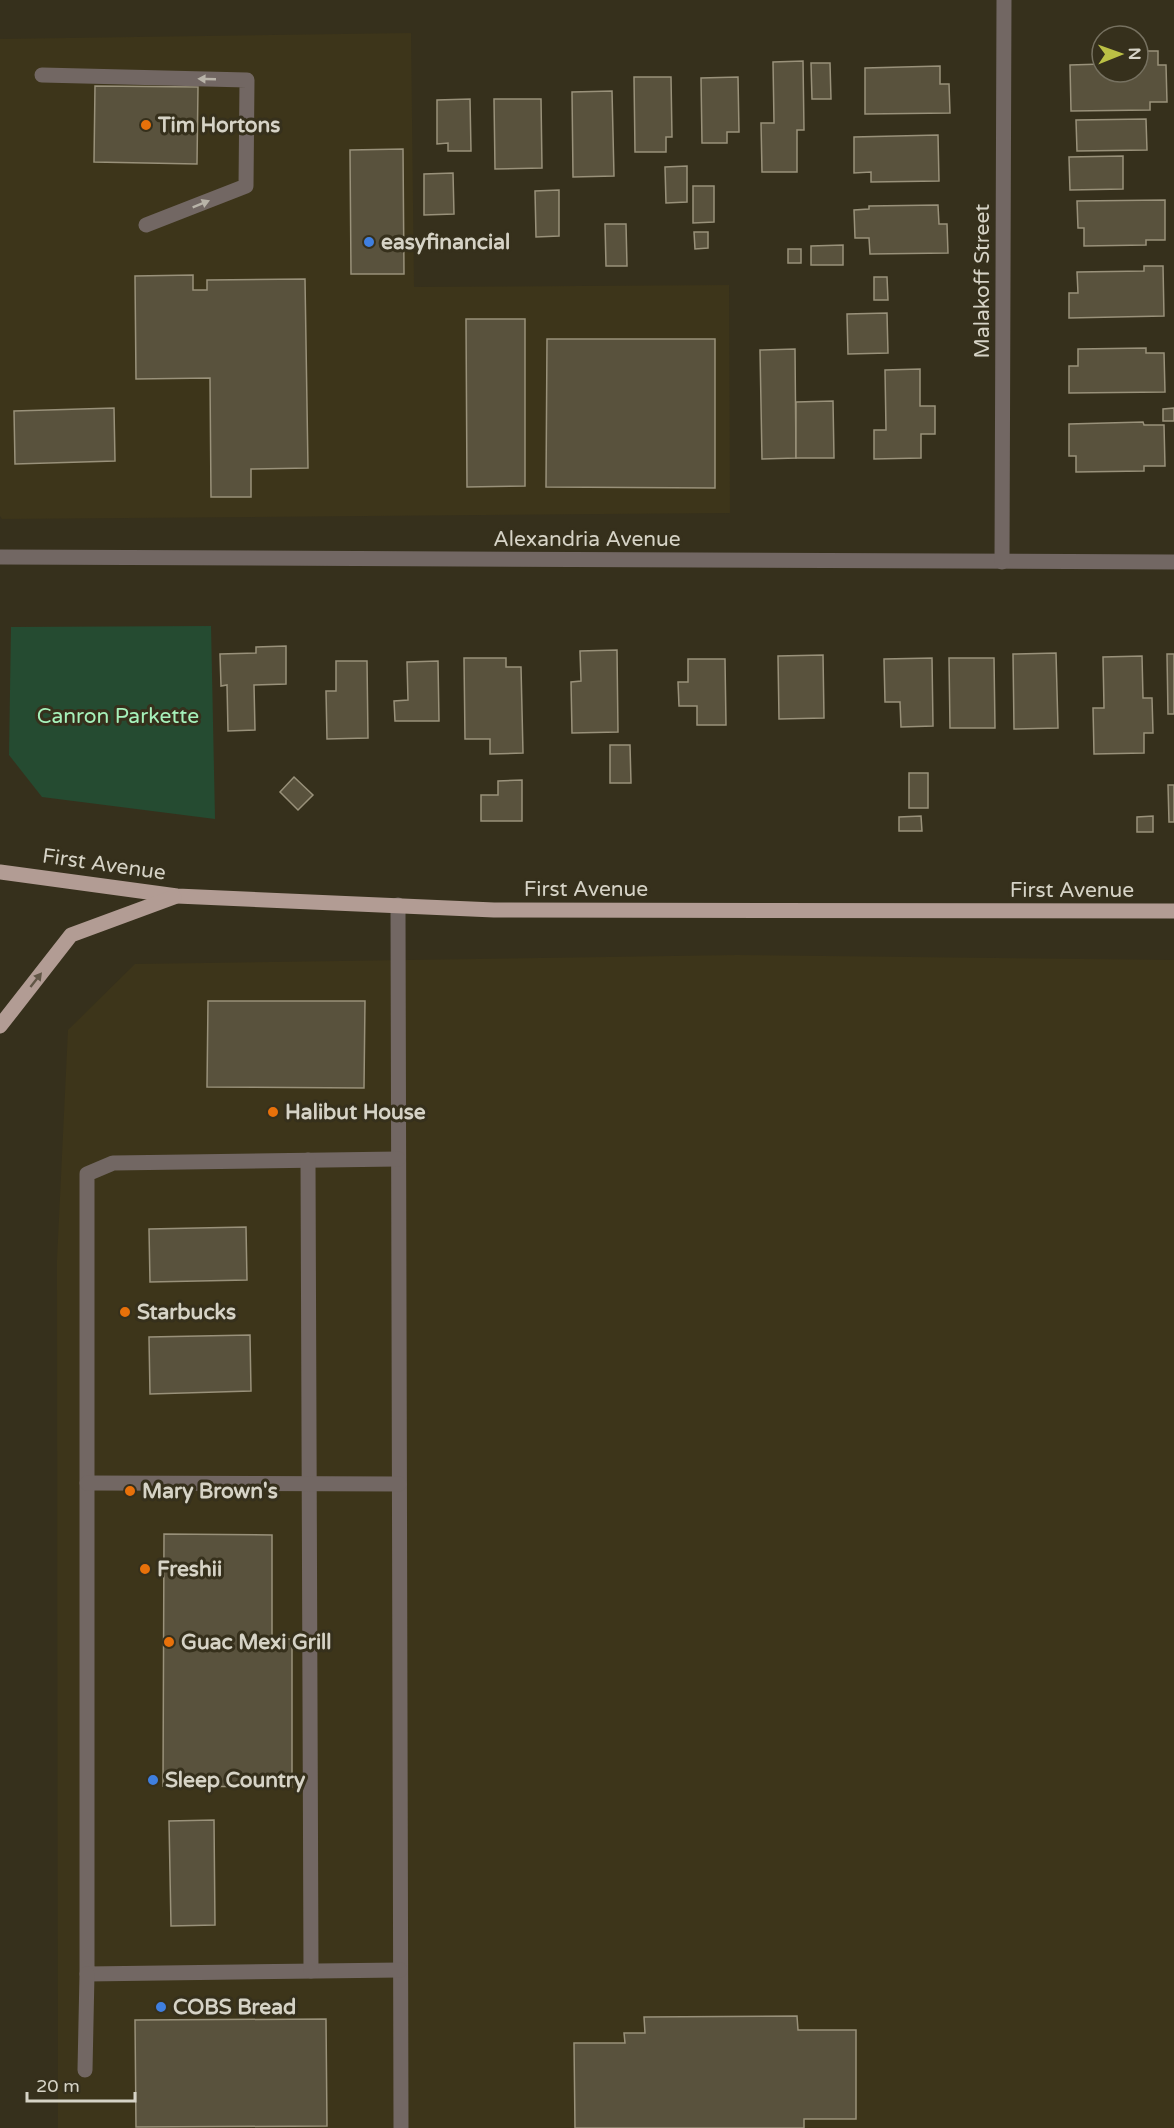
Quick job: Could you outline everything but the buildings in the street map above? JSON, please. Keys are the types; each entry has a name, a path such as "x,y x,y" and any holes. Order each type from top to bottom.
{"main road":[{"name":"First Avenue","path":"0,872 177,896 494,910 1174,911"},
{"path":"0,1026 71,935 177,896"}],"street":[{"name":"Malakoff Street","path":"1002,562 1004,0"},
{"path":"42,75 247,80 246,186 146,225"},
{"name":"Alexandria Avenue","path":"0,558 1174,562"},
{"path":"398,905 401,2128"},
{"path":"85,2070 87,1174 113,1162 398,1159"},
{"path":"308,1160 311,1971"},
{"path":"87,1483 399,1484"},
{"path":"87,1974 400,1970"}],"shaded area":[{"path":"411,33 414,287 729,285 730,513 2,519 0,516 0,39"},
{"path":"737,955 1174,960 1174,2128 58,2128 57,1260 68,1030 135,964"}],"green space":[{"name":"Canron Parkette","path":"211,626 215,819 42,797 9,755 11,627"}],"place":[{"name":"Tim Hortons","path":"146,125"},
{"name":"easyfinancial","path":"369,242"},
{"name":"Halibut House","path":"273,1112"},
{"name":"Starbucks","path":"125,1312"},
{"name":"Mary Brown's","path":"130,1491"},
{"name":"Freshii","path":"145,1569"},
{"name":"Guac Mexi Grill","path":"169,1642"},
{"name":"Sleep Country","path":"153,1780"},
{"name":"COBS Bread","path":"161,2007"}]}
